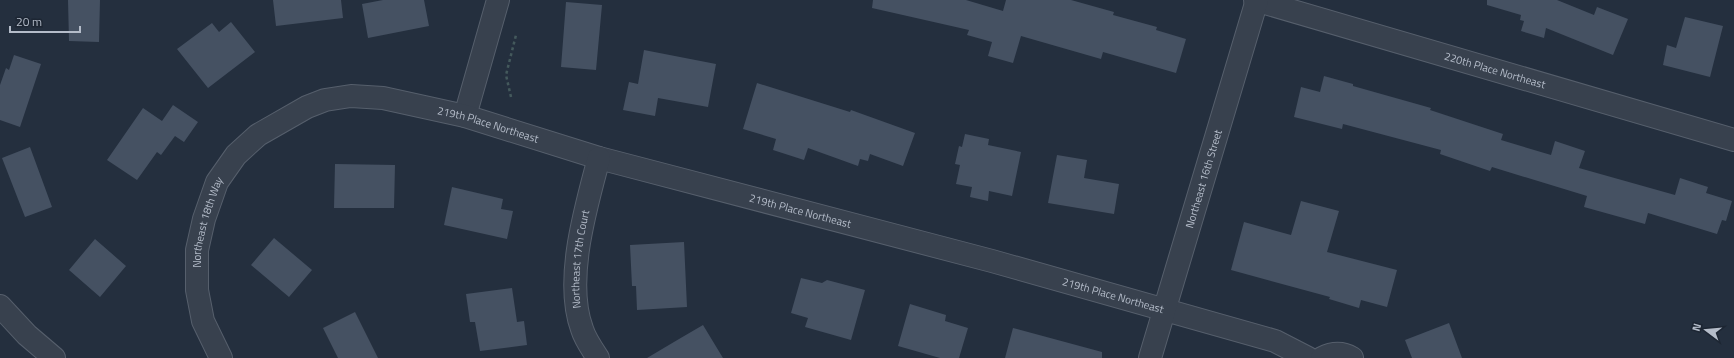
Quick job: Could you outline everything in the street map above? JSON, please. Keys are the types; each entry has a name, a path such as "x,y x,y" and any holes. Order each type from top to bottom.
{"street":[{"path":"465,116 498,0"},
{"name":"220th Place Northeast","path":"1256,0 1734,140"},
{"name":"Northeast 16th Street","path":"1150,358 1256,0"},
{"name":"219th Place Northeast","path":"290,116 325,100 351,96 382,98 465,116 599,158 992,261 1275,341 1308,358"},
{"name":"Northeast 18th Way","path":"220,358 203,321 197,290 197,250 204,219 217,182 236,155 258,135 290,116"},
{"name":"Northeast 17th Court","path":"598,358 582,330 576,309 575,280 588,200 599,158"},
{"path":"0,306 28,336 54,358"},
{"path":"1322,358 1332,354 1342,354 1352,358"}],"path":[{"path":"511,97 506,75 516,36"}],"building":[{"path":"68,0 100,0 99,42 69,41"},
{"path":"273,0 341,0 343,18 276,26"},
{"path":"383,0 424,0 429,26 368,38 362,4"},
{"path":"873,0 966,0 1003,11 1006,0 1071,0 1114,12 1113,15 1157,27 1156,30 1186,39 1176,73 1103,52 1101,59 1021,36 1013,63 988,56 992,42 967,35 969,30 872,8"},
{"path":"1487,0 1557,0 1594,15 1597,7 1628,19 1613,55 1546,28 1544,38 1521,31 1524,21 1520,20 1521,15 1487,5"},
{"path":"566,2 602,5 596,70 561,67"},
{"path":"1685,17 1723,26 1710,77 1663,65 1667,45 1676,48"},
{"path":"231,22 255,52 208,88 177,49 212,23 219,32"},
{"path":"644,50 716,64 708,107 658,98 655,116 623,110 629,82 638,84"},
{"path":"14,55 41,64 20,127 0,120 0,85 6,68 9,70"},
{"path":"1324,76 1353,84 1353,86 1431,108 1430,110 1503,134 1501,140 1551,155 1555,141 1585,151 1579,168 1675,195 1680,178 1708,187 1706,193 1732,201 1726,221 1722,220 1717,234 1648,213 1645,224 1584,207 1587,196 1492,167 1490,171 1440,154 1441,150 1343,124 1342,129 1294,117 1301,87 1320,92"},
{"path":"757,83 850,112 851,110 915,133 903,166 870,154 868,161 860,159 858,166 808,148 804,160 773,150 776,139 743,129"},
{"path":"173,105 198,122 184,142 175,136 161,155 157,152 137,180 107,160 143,108 162,121"},
{"path":"965,134 989,139 988,145 1021,152 1012,196 989,191 988,201 970,197 972,187 956,184 960,165 955,164 959,146 962,147"},
{"path":"30,147 52,207 25,217 2,158"},
{"path":"1057,155 1087,160 1084,178 1119,184 1114,214 1048,203"},
{"path":"335,164 395,165 394,208 334,208"},
{"path":"452,187 503,199 501,209 513,211 507,239 444,225"},
{"path":"1301,201 1339,211 1327,252 1397,270 1387,307 1361,300 1359,308 1329,299 1330,297 1231,270 1244,222 1291,235"},
{"path":"274,238 312,270 289,297 251,265"},
{"path":"95,239 126,266 100,297 69,270"},
{"path":"684,242 687,307 637,310 636,286 632,286 630,245"},
{"path":"801,278 822,283 827,280 865,290 851,340 805,327 808,318 791,313"},
{"path":"512,288 517,322 524,321 527,345 480,351 475,322 470,322 466,294"},
{"path":"910,304 946,315 945,321 968,328 959,358 940,358 898,346"},
{"path":"355,312 378,358 338,358 323,328"},
{"path":"1449,323 1462,358 1412,358 1405,340"},
{"path":"703,325 723,358 647,358 679,339"},
{"path":"1013,328 1102,352 1102,358 1005,358"}]}
